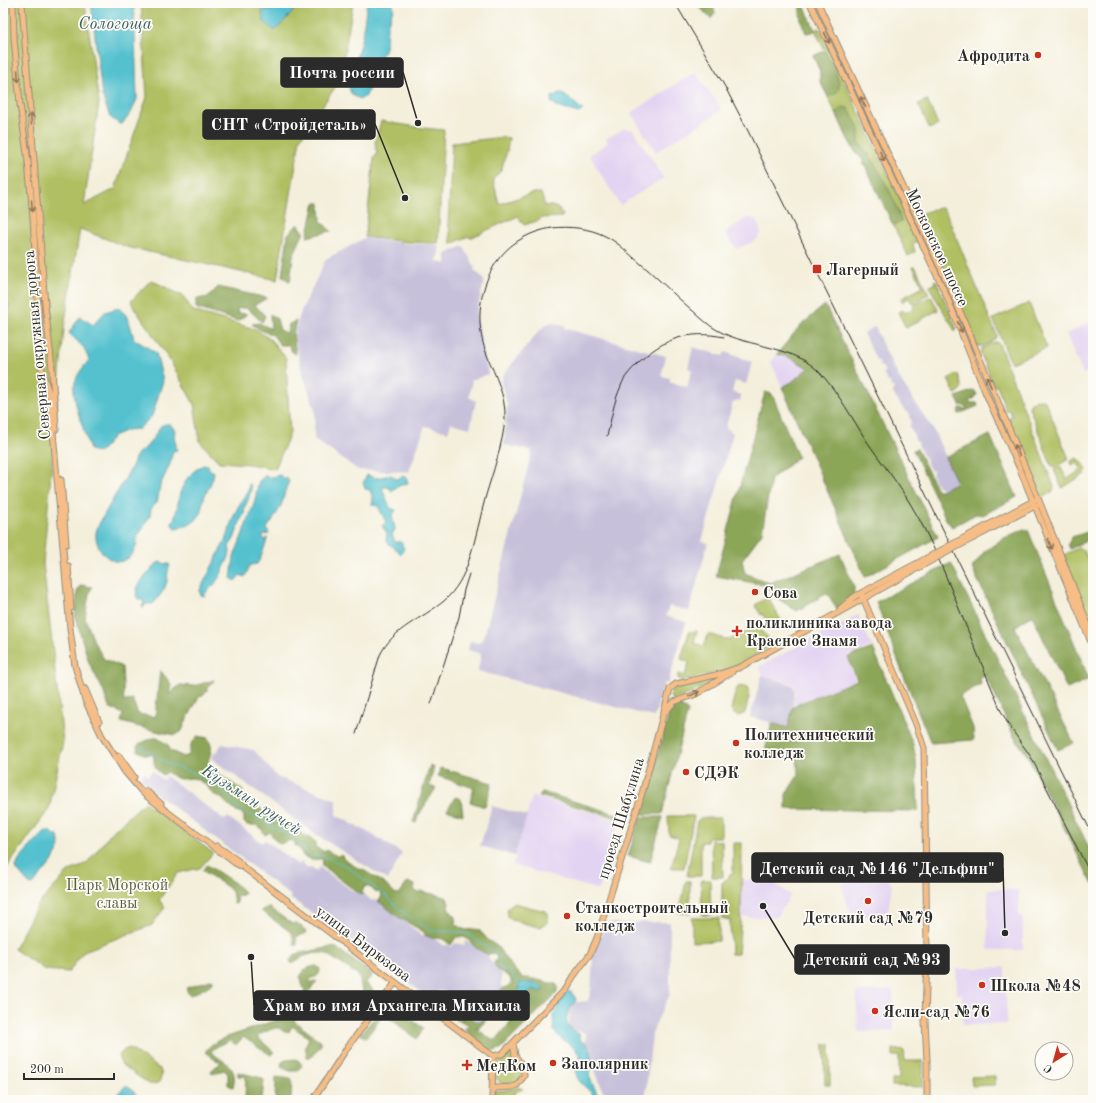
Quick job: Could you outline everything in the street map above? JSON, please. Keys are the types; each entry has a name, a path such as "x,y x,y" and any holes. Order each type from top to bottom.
{"main road":[{"name":"Северная окружная дорога","path":"13,3 14,38 20,104 28,162 33,218 42,370 50,398 70,629 75,666 81,682"},
{"name":"Северная окружная дорога","path":"22,3 45,305 52,368 73,626 81,682"},
{"name":"Московское шоссе","path":"810,3 947,297 986,394 1036,502 1093,637"},
{"name":"Московское шоссе","path":"818,3 957,303 1093,647"},
{"path":"14,38 15,33 19,31 23,32 25,37"},
{"path":"42,370 44,374 48,375 51,373 52,368"},
{"path":"834,615 854,597 861,593 926,561 1036,502"},
{"path":"663,715 669,706 674,702 696,694 740,667 863,599 926,561"},
{"path":"861,593 916,724 924,748 927,951 927,1100"},
{"name":"проезд Шабулина","path":"493,1056 502,1054 566,989 590,954 597,938 633,822 670,688 676,684 715,676 740,667"},
{"name":"улица Бирюзова","path":"81,682 104,731 117,753 137,781 150,794 237,860 243,867 493,1056"},
{"path":"667,697 670,701 674,702"},
{"path":"313,1100 347,1048 395,983"},
{"path":"492,1091 496,1088 512,1087 517,1085 524,1076 523,1066 516,1056 513,1043"},
{"path":"492,1100 493,1056"}],"shaded area":[{"path":"695,72 722,110 656,152 631,113"},
{"path":"625,128 633,130 664,178 620,205 589,155 608,143 606,139"},
{"path":"749,218 756,219 761,233 756,240 737,249 725,232"},
{"path":"365,238 408,244 432,244 440,246 437,261 446,264 446,254 463,246 475,267 474,270 484,281 476,316 488,374 472,380 469,397 476,401 470,428 451,423 448,432 425,426 409,472 358,470 314,439 315,410 302,371 294,335 301,311 326,259"},
{"path":"1093,321 1093,369 1083,374 1066,334"},
{"path":"550,323 565,325 564,328 666,356 661,376 670,378 670,382 687,387 692,370 688,368 693,347 723,356 725,352 752,362 746,384 735,381 732,392 741,395 740,401 736,400 735,403 733,402 726,427 733,433 702,541 708,543 689,611 669,606 666,616 686,622 668,684 664,683 654,717 478,671 481,654 468,650 470,641 477,643 484,637 532,451 504,445 507,404 501,382 503,375 534,337 543,327"},
{"path":"875,327 902,383 934,431 957,482 942,490 936,483 938,481 935,483 932,473 933,470 931,471 926,461 927,459 925,459 918,444 919,442 917,442 914,438 915,437 909,426 911,425 910,423 912,421 909,417 911,416 897,400 892,391 894,389 893,386 891,387 890,381 888,382 883,373 885,372 882,366 880,367 879,361 877,361 863,333"},
{"path":"777,354 791,358 809,368 792,382 782,387 771,362"},
{"path":"858,615 872,646 847,656 855,680 793,705 796,692 794,684 763,675 758,667"},
{"path":"762,675 793,685 795,691 788,727 750,717"},
{"path":"222,744 254,750 277,777 337,800 336,815 402,853 388,880 312,832 211,758"},
{"path":"152,771 163,780 166,776 225,820 228,817 262,843 265,840 298,865 301,862 309,869 311,867 317,871 319,867 357,894 363,893 372,901 375,899 422,935 427,935 445,946 447,944 452,947 455,943 464,945 466,941 488,954 488,958 501,973 501,986 503,987 495,1005 492,1005 481,1022 449,1007 446,1004 447,991 438,991 432,1000 346,936 291,899 290,895 138,780 144,772 148,776"},
{"path":"532,796 619,820 599,890 513,865"},
{"path":"492,806 527,816 515,856 480,846"},
{"path":"768,879 791,895 777,917 742,917 742,880"},
{"name":"Детский сад №79","path":"858,880 889,880 892,886 887,916 851,916 841,884"},
{"path":"988,889 1019,890 1019,916 1023,916 1023,950 988,950"},
{"path":"670,922 670,994 652,1034 645,1100 606,1100 595,1070 585,1069 586,1033 569,1029 569,1003 588,1001 591,990 593,953 607,923"},
{"path":"1005,967 1007,1024 963,1025 962,994 957,994 956,969"},
{"name":"Ясли-сад №76","path":"893,990 894,1031 858,1032 856,992"}],"green space":[{"path":"3,3 85,3 99,103 84,205 115,189 147,97 141,3 353,3 340,80 300,139 277,280 127,247 80,229 64,328 43,563 63,742 49,809 3,873"},
{"path":"696,3 712,3 715,13 711,19"},
{"path":"799,3 803,3 815,30 813,32 806,33 801,21"},
{"path":"813,3 814,3 910,209"},
{"path":"819,28 920,240 913,244 915,252 908,256 862,159 852,146 820,81 820,71 813,56 825,51 815,30"},
{"path":"825,51 839,84 838,90 835,94 828,96 820,81 820,71 813,56"},
{"path":"927,100 938,125 930,129 918,104"},
{"path":"843,107 848,108 859,128 859,143 871,158 890,191 899,213 901,221 899,223 893,225 862,159 857,154 847,137 836,112"},
{"path":"381,121 444,130 438,243 407,242 365,237 374,158 377,154 375,142"},
{"path":"503,137 509,138 507,151 501,171 493,179 499,204 533,193 541,193 545,206 552,206 560,209 559,213 563,214 562,217 541,218 540,220 524,225 518,216 470,238 469,236 451,244 448,225 452,143"},
{"path":"315,203 320,203 321,221 331,231 307,237"},
{"path":"943,208 947,215 997,336 985,345 977,346 921,218 922,213"},
{"path":"913,218 952,298 1009,438 951,299"},
{"path":"298,224 304,232 293,256 290,282 282,276 288,234"},
{"path":"915,266 929,294 912,303 909,298 902,302 902,298 923,287 913,267"},
{"path":"151,280 183,296 193,311 255,329 271,340 286,358 290,433 275,469 249,464 219,462 200,442 194,404 169,359 131,301"},
{"path":"936,280 957,329 955,331 930,288 930,286 935,284 934,281"},
{"path":"218,287 267,298 255,305 265,316 262,322 247,308 238,308 237,313 247,314 238,321 196,308 196,299 208,297"},
{"path":"930,297 938,310 906,328 898,312 903,310 905,313 914,308 913,305"},
{"path":"1029,303 1047,348 1011,363 993,319"},
{"path":"825,305 938,537 865,577 782,387 792,382 808,368 791,358 777,354 800,326"},
{"path":"270,314 277,319 280,330 287,333 289,324 296,321 293,334 296,354 292,352 289,345 280,345 273,335 260,330 252,324 259,323 271,329"},
{"path":"995,342 999,344 1054,487 1052,492 1043,497 1039,495 1008,418 1012,416 1009,410 1006,411 997,385 994,386 980,352 982,348"},
{"path":"958,374 962,387 959,392 955,394 948,379"},
{"path":"974,390 977,394 975,398 969,401 970,403 977,403 978,406 959,414 958,412 960,408 965,409 968,407 960,405 956,397"},
{"path":"765,392 772,394 798,457 771,479 762,533 742,560 745,573 770,583 840,554 854,587 854,594 837,609 827,593 797,611 775,597 766,585 716,576"},
{"path":"1040,399 1045,401 1069,459 1055,467 1051,465 1029,407 1031,402"},
{"path":"990,435 1017,497 983,515 976,514 952,527 947,521 913,450 917,449 937,490 942,490 957,482 945,457"},
{"path":"1076,458 1081,461 1086,470 1085,474 1062,488 1054,470 1060,466 1067,479 1082,470 1077,463 1072,465 1071,461"},
{"path":"1024,529 1028,530 1089,679 1067,689 1032,615 1015,627 1074,743 1058,750 972,568 984,552 1002,539"},
{"path":"1087,532 1090,539 1070,549 1068,544 1072,537"},
{"path":"1078,548 1084,550 1093,573 1093,630 1064,557 1064,555"},
{"path":"951,563 1093,856 1093,885 1027,755 1013,735 986,676 980,678 981,684 960,696 973,728 974,740 931,743 876,602"},
{"path":"81,585 92,587 89,594 85,618 95,644 104,659 122,667 124,702 132,699 138,714 155,717 160,670 171,684 169,694 180,685 194,686 214,680 203,696 199,697 182,731 176,735 121,722 123,714 109,707 103,690 89,663 75,616 77,592"},
{"path":"768,597 783,624 772,630 763,614 761,615 755,605"},
{"path":"757,627 775,644 731,669 682,681 678,678 678,674 685,676 689,662 681,659 689,632 697,631 694,643 704,646 708,634 729,640"},
{"path":"873,648 913,744 916,759 918,811 786,809 786,794 799,774 796,753 764,755 772,723 788,728 793,706 857,680 848,657"},
{"path":"713,679 713,681 692,693 673,700 670,697 672,690 676,686"},
{"path":"738,687 747,687 750,693 745,713 739,716 734,714 731,709 736,690"},
{"path":"680,705 688,711 662,814 641,814 670,710 675,706"},
{"path":"197,736 208,738 211,748 208,761 210,768 243,791 242,794 246,800 316,842 315,847 325,852 326,850 337,856 340,855 344,857 343,859 385,884 394,893 399,894 408,882 415,885 414,890 419,893 420,891 447,898 449,904 448,907 454,916 456,924 465,930 479,930 489,941 497,946 522,978 547,982 548,984 556,984 558,987 556,994 502,1048 491,1051 465,1030 466,1027 470,1026 451,1016 445,1011 449,1007 476,1021 481,1022 492,1005 495,1004 499,998 502,989 511,985 509,977 501,973 496,967 494,962 497,960 496,955 491,953 488,955 476,948 465,938 456,937 451,945 443,939 434,939 425,935 424,932 400,918 378,901 381,899 380,892 375,892 366,886 363,889 362,895 322,866 323,859 312,860 303,856 299,848 295,845 295,842 291,840 280,844 275,840 270,832 265,835 263,833 263,829 256,825 246,825 242,813 233,809 221,798 212,793 209,788 200,781 193,778 180,779 167,772 164,775 161,774 156,768 154,756 150,754 146,755 138,751 137,747 139,744 153,738 158,738 168,745 171,751 184,757 189,755 191,744","holes":["504,1000 506,1001 511,1022 496,1040 492,1040 476,1028 480,1028 492,1011 497,1009"]},
{"path":"430,765 434,767 429,786 436,788 418,816 416,823 413,822"},
{"path":"441,768 492,783 485,807 470,802 474,788 438,776"},
{"path":"542,792 617,814 618,818 539,796"},
{"path":"455,797 461,799 463,815 447,810"},
{"name":"Парк Морской славы","path":"145,802 213,853 200,868 178,873 159,900 165,907 152,925 84,951 69,972 45,970 14,949 37,906 69,871 87,863 112,832"},
{"path":"668,816 694,816 684,868 671,868 679,838 669,835"},
{"path":"640,817 663,817 650,862 628,856"},
{"path":"701,818 721,818 721,837 708,837 707,842 701,842 701,876 687,876 697,821"},
{"path":"711,840 722,841 723,877 712,877"},
{"path":"733,843 742,843 741,916 738,954 731,954 730,920 722,919 722,883 733,874"},
{"path":"207,865 235,883 245,893 243,895 236,896 237,903 234,904 232,892 229,888 202,870"},
{"path":"701,880 710,880 711,915 702,915"},
{"path":"686,881 690,881 690,913 679,913"},
{"path":"514,903 545,911 548,913 547,922 539,927 511,920 507,916 507,909"},
{"path":"270,908 292,924 296,923 302,927 307,933 296,937 297,945 294,945 292,933 261,911 263,909"},
{"path":"692,918 719,918 719,941 692,942"},
{"path":"335,947 372,974 372,977 366,981 373,990 369,1001 364,1003 359,976 327,954 318,953 308,955 299,959 293,964 291,963 290,960 296,954"},
{"path":"317,966 320,969 318,975 309,981 317,982 306,995 309,998 302,1007 300,1006 296,1010 298,1012 294,1019 295,1022 319,1040 321,1045 311,1057 307,1057 306,1050 306,1045 309,1038 292,1026 289,1032 284,1032 281,1028 277,1028 267,1031 257,1037 274,1052 271,1055 243,1037 236,1045 230,1040 215,1048 211,1052 230,1066 234,1075 233,1087 228,1085 228,1074 224,1070 213,1074 211,1071 221,1062 205,1052 211,1045 219,1040 285,1017 296,1005 305,990 302,987 300,977 305,970"},
{"path":"213,979 213,983 202,990 190,995 188,993 186,988"},
{"path":"392,1005 423,1028 417,1039 384,1014 366,1038 360,1034 367,1025"},
{"path":"824,1044 830,1044 830,1085 825,1085"},
{"path":"129,1048 160,1069 162,1075 159,1082 149,1084 122,1065 119,1059 120,1054"},
{"path":"893,1049 904,1051 905,1061 923,1061 923,1087 892,1086 892,1080 899,1079 899,1056 893,1056"},
{"path":"511,1051 520,1066 522,1073 518,1081 508,1085 499,1082 495,1074 495,1069 501,1060"},
{"path":"296,1059 302,1065 298,1070 289,1071 281,1066 282,1062 286,1060"},
{"path":"238,1072 262,1078 264,1080 262,1100 245,1099 246,1076 238,1076"},
{"path":"995,1076 995,1085 972,1086 971,1077"},
{"path":"276,1077 292,1079 291,1100 285,1100 284,1097 281,1100 275,1100"},
{"path":"518,1087 523,1089 515,1092 511,1100 491,1100 493,1091"}],"water":[{"name":"Сологоща","path":"91,3 134,3 137,99 131,113 121,125 110,117 102,95"},
{"path":"270,3 300,4 275,31 263,21 262,11 271,9"},
{"path":"367,3 393,3 393,9 387,26 386,45 366,96 361,99 352,94 349,85 362,37"},
{"path":"562,93 583,110 579,113 560,108 551,102 552,97"},
{"path":"3,298 9,304 3,345"},
{"path":"119,308 128,317 134,339 156,353 163,381 152,416 139,429 127,430 113,436 106,446 98,453 90,450 77,409 74,393 76,379 89,360 84,348 69,333 80,317 93,325 105,312"},
{"path":"170,424 175,430 174,436 177,450 173,451 170,464 160,486 157,503 151,509 150,516 136,539 137,544 130,556 121,561 110,559 98,545 96,539 97,529 133,465 136,456 149,444 162,425"},
{"path":"204,465 208,465 209,469 214,472 200,513 196,520 192,523 175,528 172,525 172,522 177,510 179,496 183,485 194,471"},
{"path":"266,475 267,478 280,475 284,479 287,478 289,482 280,507 274,519 267,528 269,534 263,535 263,540 268,538 260,559 257,564 250,565 245,577 240,575 235,581 231,578 234,557 254,504 259,481"},
{"path":"367,475 376,478 391,475 397,479 404,476 407,479 408,483 393,489 392,491 388,487 382,487 390,508 396,510 392,516 395,529 392,535 395,542 401,542 404,549 401,554 386,541 387,533 382,526 386,522 378,506 372,505 373,499 370,490 365,489 363,483"},
{"path":"249,484 251,490 245,506 244,515 241,519 234,539 229,546 229,557 214,585 206,592 204,596 201,595 200,590 228,535 232,520 248,491"},
{"path":"160,562 170,565 166,584 162,593 153,604 146,604 142,607 144,601 138,599 136,595 138,585 156,564"},
{"path":"46,831 52,832 54,835 58,836 60,847 52,862 33,885 29,884 16,867 20,858"},
{"path":"521,982 537,984 544,988 542,992 533,989 529,992 528,994 532,1000 530,1006 527,1007 523,1007 519,1004 519,985"},
{"path":"567,991 571,992 576,999 567,1016 567,1023 571,1029 579,1034 581,1041 587,1044 591,1052 589,1076 600,1100 595,1100 591,1092 581,1083 576,1075 581,1059 579,1054 554,1031 553,1015 557,1011 558,1004"},
{"path":"126,1086 133,1090 140,1100 112,1100 119,1092"}],"waterway":[{"name":"Кузьмин ручей","path":"142,747 170,765 194,773 218,787 237,807 290,836 310,855 329,858 346,866 386,896 400,910 429,929 433,931 468,934 498,955 500,968 510,972 519,985"}],"railway":[{"path":"675,3 724,85 748,131 1093,836"},
{"path":"356,734 380,655 392,638 400,631 448,597 456,587 467,566 500,448 505,419 502,394 483,343 481,330 481,304 487,279 505,251 530,234 552,228 565,227 586,229 599,233 617,243 714,328 744,341 786,352 799,358 811,365 828,382 866,440 901,489 919,519 940,562 1001,711 1010,727 1031,757 1093,879"},
{"path":"607,436 622,383 630,371 647,355 667,342 677,338 699,335 724,337"},
{"path":"431,704 459,617 464,590 469,574"}],"place":[{"name":"Афродита","path":"1038,55"},
{"name":"Почта россии","path":"418,123"},
{"name":"СНТ «Стройдеталь»","path":"405,198"},
{"name":"Лагерный","path":"817,269"},
{"name":"Сова","path":"755,592"},
{"name":"поликлиника завода Красное Знамя","path":"737,631"},
{"name":"Политехнический колледж","path":"736,743"},
{"name":"СДЭК","path":"686,772"},
{"name":"Детский сад №79","path":"868,901"},
{"name":"Детский сад №93","path":"763,906"},
{"name":"Станкостроительный колледж","path":"567,916"},
{"name":"Детский сад №146 \"Дельфин\"","path":"1005,933"},
{"name":"Храм во имя Архангела Михаила","path":"251,957"},
{"name":"Школа №48","path":"982,985"},
{"name":"Ясли-сад №76","path":"875,1011"},
{"name":"Заполярник","path":"553,1063"},
{"name":"МедКом","path":"467,1065"}]}
